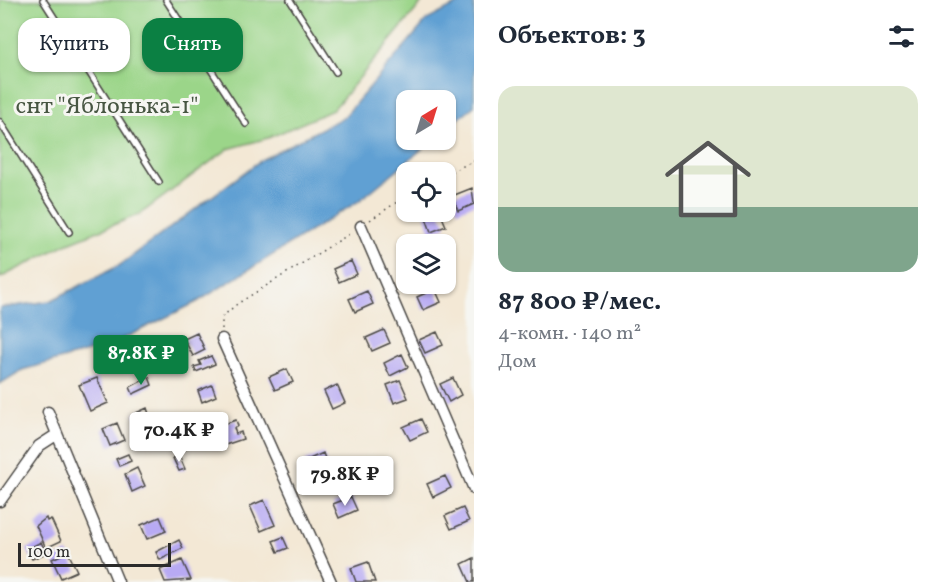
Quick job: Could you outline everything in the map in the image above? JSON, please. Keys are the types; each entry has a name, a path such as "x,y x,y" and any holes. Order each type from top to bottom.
{"street":[{"path":"361,226 474,489"},
{"path":"222,339 331,582"},
{"path":"48,412 118,582"},
{"path":"0,501 34,451 56,435"}],"lane":[{"path":"43,0 159,182"},
{"path":"166,0 246,124"},
{"path":"290,0 336,72"},
{"path":"0,122 69,232"}],"path":[{"path":"456,169 474,161"},
{"path":"222,339 222,317 230,310 396,203"}],"green space":[{"name":"снт \"Яблонька-1\"","path":"0,0 424,0 333,110 268,138 228,149 140,214 66,244 0,278"}],"water":[{"path":"465,0 474,0 474,106 456,121 456,90 396,90 396,150 421,150 406,162 396,162 396,170 359,201 197,302 106,347 22,370 0,384 0,308 50,301 120,265 261,160 344,117 427,20"}],"building":[{"path":"472,188 474,204 458,211 456,194"},
{"path":"428,222 444,222 446,226 431,232"},
{"path":"351,261 357,274 339,282 333,269"},
{"path":"367,291 373,304 355,312 349,299"},
{"path":"424,294 437,294 441,302 423,310 417,297"},
{"path":"384,330 390,343 372,351 366,338"},
{"path":"437,332 443,345 425,353 419,340"},
{"path":"197,333 205,350 193,356 184,339"},
{"path":"402,354 408,367 390,376 384,363"},
{"path":"211,356 215,364 196,372 194,367 201,365 199,361"},
{"path":"287,369 293,382 275,390 269,377"},
{"path":"149,377 152,385 133,394 130,387"},
{"path":"97,378 108,403 90,411 79,385"},
{"path":"453,378 461,395 449,402 440,384"},
{"path":"400,380 408,398 394,403 387,385"},
{"path":"212,385 216,396 202,402 198,391"},
{"path":"337,385 345,403 332,409 324,391"},
{"path":"147,408 150,417 137,422 134,414"},
{"path":"421,419 427,432 410,440 403,427"},
{"path":"236,420 238,426 234,428 236,434 241,432 243,439 222,446 215,427"},
{"path":"117,423 124,440 110,446 103,429"},
{"path":"323,453 328,467 310,474 305,461"},
{"path":"128,454 131,461 119,466 116,459"},
{"path":"179,455 185,469 179,471 173,458"},
{"path":"137,468 145,486 132,492 125,474"},
{"path":"445,476 451,488 433,497 427,484"},
{"path":"351,497 357,510 339,518 333,504"},
{"path":"264,500 275,525 261,531 250,506"},
{"path":"463,508 469,521 451,529 445,516"},
{"path":"160,517 166,531 147,539 141,525"},
{"path":"46,518 47,521 51,519 61,541 46,548 36,526"},
{"path":"283,537 288,548 278,552 273,541"},
{"path":"179,540 183,548 160,560 156,552"},
{"path":"41,542 46,553 32,559 27,549"},
{"path":"68,552 77,571 61,578 52,559"},
{"path":"474,558 474,582 470,582 462,564"},
{"path":"182,560 191,580 165,582 160,570"},
{"path":"368,562 375,582 356,582 351,568"}]}
